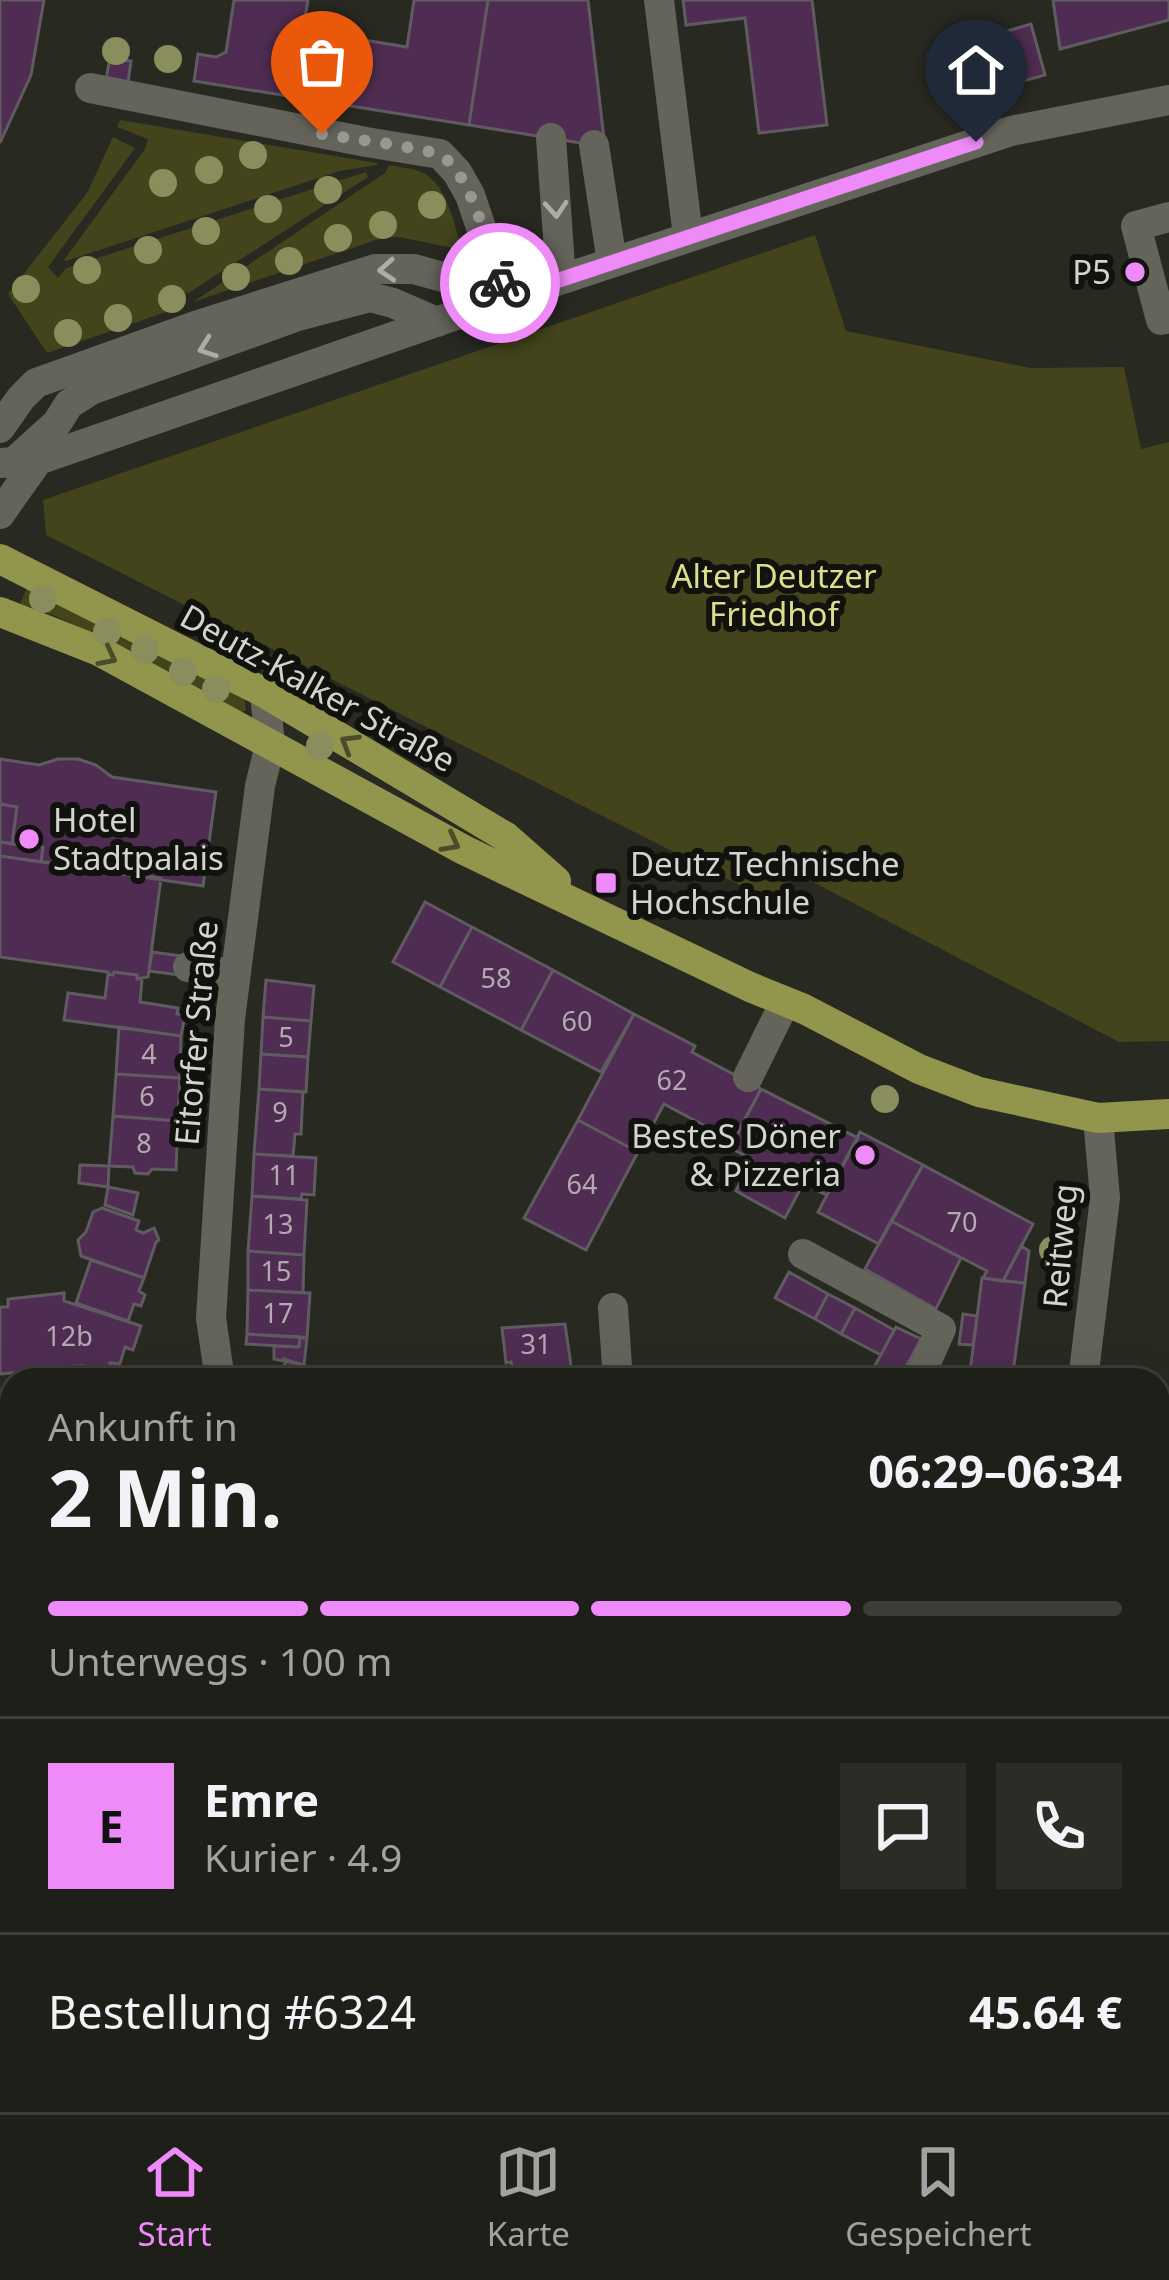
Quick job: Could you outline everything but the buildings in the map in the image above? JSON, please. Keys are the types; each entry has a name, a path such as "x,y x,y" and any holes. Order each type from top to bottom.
{"main road":[{"name":"Deutz-Kalker Straße","path":"0,559 266,693 506,837 583,905"},
{"name":"Deutz-Kalker Straße","path":"0,612 99,651 464,850 920,1069 980,1092 1098,1118 1169,1114"}],"street":[{"path":"659,0 688,236"},
{"path":"90,88 440,154 470,195 501,289"},
{"path":"0,428 10,397 36,383 361,272 414,269 501,289 552,282 1011,131 1169,100"},
{"path":"551,138 552,282"},
{"path":"595,145 612,262"},
{"path":"1169,217 1136,226 1161,320 1169,318"},
{"path":"18,461 437,322 501,289"},
{"path":"0,514 18,461 57,423 69,404 91,390 298,316 370,297 437,322"},
{"name":"Eitorfer Straße","path":"218,1368 211,1318 235,974 260,785 270,745 266,693"},
{"path":"188,968 235,974"},
{"path":"748,1077 785,1002"},
{"name":"Reitweg","path":"1085,1368 1106,1198 1098,1118"},
{"path":"803,1254 941,1329 923,1368"},
{"path":"613,1308 617,1368"}],"green space":[{"path":"120,120 377,165 340,171 66,261 145,149 148,139 117,127"},
{"path":"113,137 135,148 48,267 58,278 66,268 366,172 368,177 190,292 178,295 181,307 47,353 8,294 87,193"},
{"path":"389,165 419,171 436,184 448,204 462,250 382,238 193,302 385,173"},
{"name":"Alter Deutzer Friedhof","path":"815,235 846,331 1030,368 1124,367 1141,449 1169,442 1169,1041 1119,1042 794,872 775,903 46,535 43,500"},
{"path":"29,583 244,696 246,711 55,616 20,604"}],"way so far":[{"path":"322,134 440,154 470,195 500,283"}],"place":[{"name":"P5","path":"1135,272"},
{"name":"Hotel Stadtpalais","path":"29,839"},
{"name":"Deutz Technische Hochschule","path":"606,883"},
{"name":"BesteS Döner & Pizzeria","path":"865,1155"}],"route":[{"path":"500,283 505,298 976,142"}]}
